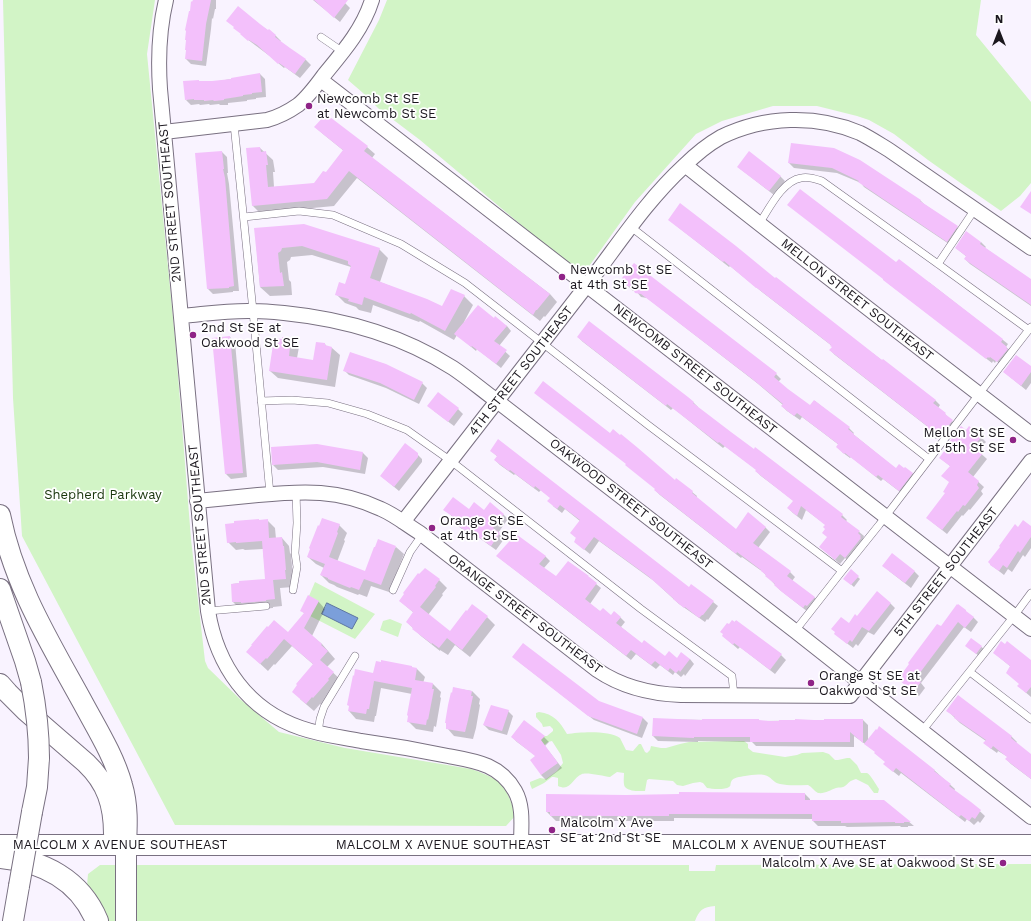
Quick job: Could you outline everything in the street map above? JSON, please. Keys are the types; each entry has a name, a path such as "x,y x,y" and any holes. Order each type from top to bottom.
{"highway":[{"path":"0,857 33,863 60,876 82,896 97,921"}],"main road":[{"path":"0,515 13,565 27,599 105,744 119,775 124,793 127,820 120,845"},
{"path":"0,589 26,661 31,682 37,718 39,758 36,787 13,921"},
{"path":"0,684 26,711 86,762 108,793 120,845 126,921"},
{"name":"MALCOLM X AVENUE SOUTHEAST","path":"0,845 1031,845"}],"street":[{"name":"2ND STREET SOUTHEAST","path":"166,0 161,28 159,59 160,89 208,611 211,627 219,651 228,669 240,686 260,705 275,716 300,728 318,733 425,751 477,762 492,768 505,778 518,798 521,813 521,845"},
{"path":"164,132 267,120 286,113 302,102 343,52 359,29 370,8 372,0"},
{"name":"NEWCOMB STREET SOUTHEAST","path":"321,80 1031,629"},
{"name":"4TH STREET SOUTHEAST","path":"403,522 659,191 705,147 736,130 767,122 800,120 834,124 867,136 1031,248"},
{"name":"MELLON STREET SOUTHEAST","path":"685,165 1031,434"},
{"name":"OAKWOOD STREET SOUTHEAST","path":"181,316 253,311 298,315 329,320 395,339 419,349 453,368 795,631 1031,817"},
{"name":"5TH STREET SOUTHEAST","path":"860,683 1031,461"},
{"name":"ORANGE STREET SOUTHEAST","path":"198,501 296,492 322,493 352,499 382,509 422,535 590,665 609,678 637,689 664,694 681,695 850,696 860,683"}],"lane":[{"path":"321,37 343,52"},
{"path":"234,124 270,494"},
{"path":"759,224 781,191 792,181 801,178 812,178 822,181 1030,329 886,517 795,631"},
{"path":"938,264 975,209"},
{"path":"244,217 299,211 333,216 401,244 465,283 648,425 842,571"},
{"path":"631,226 929,459"},
{"path":"261,401 292,400 328,403 367,414 407,430 450,461 635,604 732,676 734,696"},
{"path":"293,590 297,567 295,553 297,522 296,492"},
{"path":"393,590 410,552 422,535"},
{"path":"922,731 1031,593"},
{"path":"208,611 266,606"},
{"path":"318,733 324,706 354,656"},
{"path":"970,672 1031,720"}],"green space":[{"name":"Shepherd Parkway","path":"3,0 155,0 147,54 175,338 191,539 205,661 208,668 240,699 279,732 345,748 471,769 491,777 500,783 505,790 510,798 516,815 506,826 175,825 22,536 13,398"},
{"path":"387,0 981,0 976,35 1031,102 1031,183 1020,196 1001,211 928,160 894,134 869,120 817,106 773,106 722,121 696,134 635,202 582,276 420,140 379,109 348,80 379,20"},
{"path":"315,582 375,614 355,639 310,616 318,601 309,596"},
{"path":"390,619 402,624 398,637 380,630 383,621"},
{"path":"539,712 556,719 567,734 594,732 615,735 620,738 626,750 633,751 639,744 641,744 647,753 651,746 666,748 689,742 744,741 748,744 748,748 753,752 785,757 802,753 823,752 829,754 835,760 850,758 857,765 861,773 867,773 870,776 879,789 878,793 874,793 868,785 856,779 843,787 818,793 808,785 780,784 767,776 757,775 735,778 732,780 730,787 722,789 707,788 700,782 683,786 677,785 673,781 649,779 647,780 645,791 635,791 625,787 624,773 617,772 610,777 582,774 566,787 558,786 558,778 552,777 532,789 530,782 540,778 546,779 557,771 563,763 561,755 552,741 548,742 535,753 539,736 547,736 553,731 550,726 543,727 536,717 536,713"},
{"path":"1031,864 1031,921 715,921 715,906 707,907 702,910 698,914 695,921 84,921 88,874 100,865 689,865 689,871 715,871 716,865"}],"water":[{"path":"327,603 358,618 352,629 322,614"}],"building":[{"path":"193,0 211,0 206,24 202,61 185,59 185,30 191,1 192,2"},
{"path":"314,0 348,0 334,18"},
{"path":"238,6 268,30 269,29 276,35 275,37 306,59 295,74 279,63 278,64 257,45 249,40 248,41 226,21"},
{"path":"260,73 262,92 224,100 185,100 183,81 212,81"},
{"path":"326,114 368,146 364,151 550,294 533,315 349,171 327,199 252,206 246,148 260,147 261,152 266,151 268,165 266,165 268,187 314,183 323,171 326,172 343,150 314,127"},
{"path":"791,143 834,148 860,160 958,226 947,242 858,182 859,181 832,168 788,163"},
{"path":"222,151 234,286 229,288 207,289 195,153"},
{"path":"749,151 781,176 769,191 737,167"},
{"path":"800,189 896,262 899,259 1003,339 1001,342 1008,349 997,362 990,357 986,359 944,327 787,205"},
{"path":"1031,191 1031,214 1020,207"},
{"path":"680,203 775,278 776,277 936,400 933,403 953,420 941,435 934,430 931,435 924,430 927,426 829,350 832,347 830,346 831,345 756,288 724,261 723,262 668,220"},
{"path":"304,224 380,248 370,278 442,306 451,289 465,295 445,331 411,313 410,314 364,297 362,305 335,295 339,282 345,284 351,266 348,264 348,261 302,246 282,248 278,253 280,273 282,272 284,286 260,287 254,228"},
{"path":"966,231 981,242 980,244 1031,279 1031,305 964,259 966,256 955,248"},
{"path":"634,263 777,373 774,377 788,389 810,405 814,400 850,427 848,429 853,434 896,468 899,464 913,473 899,491 878,475 876,477 845,453 844,454 836,447 838,444 797,413 794,416 781,406 783,404 751,378 641,294 635,293 632,287 627,286 622,278"},
{"path":"478,305 507,326 494,341 507,350 496,364 454,334"},
{"path":"589,321 731,432 754,449 755,447 843,514 841,517 860,531 858,533 861,536 845,558 840,554 835,560 819,547 827,537 822,533 825,529 823,527 825,525 801,506 797,516 787,508 793,501 755,471 756,470 667,404 666,406 577,337"},
{"path":"230,336 243,473 225,474 212,338"},
{"path":"282,337 291,338 289,356 313,360 316,342 325,343 325,345 332,347 327,380 269,371 274,338 282,339"},
{"path":"350,352 386,364 423,382 414,400 380,383 343,371"},
{"path":"1016,355 1031,366 1031,372 1021,386 1003,372"},
{"path":"543,381 610,433 613,429 620,435 621,434 675,480 676,478 693,491 692,493 736,529 748,512 766,527 753,543 791,571 787,576 815,597 807,606 805,605 803,608 782,592 765,576 766,575 761,570 737,552 736,554 654,490 655,489 625,465 626,464 534,393"},
{"path":"438,392 459,408 448,422 427,406"},
{"path":"961,426 966,430 969,426 982,436 974,446 983,453 968,472 979,481 977,485 979,488 965,506 963,505 958,512 957,511 942,530 926,518 945,493 943,492 949,482 941,476 950,466 939,458"},
{"path":"498,439 689,587 691,584 714,601 703,615 699,618 685,607 684,608 648,576 594,537 584,550 574,542 576,538 570,533 580,520 560,505 557,509 547,501 550,498 535,486 534,488 494,460 497,456 490,451"},
{"path":"405,443 418,453 418,457 394,487 380,476"},
{"path":"317,444 363,452 360,470 317,462 272,465 271,447"},
{"path":"453,497 469,509 474,502 484,510 490,502 504,514 493,528 500,533 491,546 473,533 471,535 449,519 452,516 443,510"},
{"path":"322,518 340,524 329,557 365,571 378,539 396,546 381,585 364,579 359,590 350,588 320,575 325,564 307,557 309,548"},
{"path":"268,519 269,538 282,537 286,579 273,580 275,599 241,603 232,602 231,584 239,583 239,581 265,579 262,541 227,543 225,524 234,523 234,521"},
{"path":"1023,520 1031,526 1031,537 1020,553 1018,551 1007,568 1003,565 999,571 988,562 1015,524 1018,527"},
{"path":"516,534 546,556 539,564 556,576 568,561 589,576 597,583 585,599 600,611 603,608 611,615 614,611 621,617 616,623 642,643 644,640 665,656 669,651 677,658 681,652 690,659 680,672 679,670 676,673 670,668 668,671 655,661 651,665 631,650 626,656 496,556"},
{"path":"892,553 915,571 905,583 882,566"},
{"path":"425,568 440,579 435,586 436,587 420,607 450,631 472,604 488,616 462,650 447,638 439,648 412,629 413,628 406,622 413,612 399,601 418,573 419,574"},
{"path":"851,569 859,576 851,585 843,579"},
{"path":"877,591 891,603 869,631 862,627 852,642 850,640 847,644 834,634 835,632 831,629 841,617 849,623 855,614 857,616"},
{"path":"308,595 319,601 304,628 328,651 320,660 334,672 328,679 329,680 306,704 292,692 297,685 296,684 313,664 284,639 267,659 266,658 260,664 246,652 267,626 268,627 274,620 288,632 304,613 300,611"},
{"path":"957,604 974,617 965,628 958,622 916,678 921,682 913,692 898,679 937,624 941,626"},
{"path":"732,620 735,622 736,620 782,654 770,670 734,643 733,645 722,636 723,634 720,632 727,623 729,624"},
{"path":"971,638 982,646 976,654 965,646"},
{"path":"1001,641 1005,644 1007,641 1031,660 1031,687 1026,693 1017,686 1019,684 1006,673 1010,666 993,653"},
{"path":"523,643 599,701 643,717 637,734 588,716 512,657"},
{"path":"381,660 417,668 415,680 433,683 432,689 434,689 426,725 407,722 412,688 374,681 369,709 367,709 366,714 348,711 349,706 347,705 355,669 373,673 376,661 381,662"},
{"path":"453,687 472,691 471,696 473,696 465,732 446,729 445,723 448,705"},
{"path":"958,695 1012,736 1011,738 1031,754 1031,779 1005,759 1007,757 993,746 991,749 983,743 986,740 946,711"},
{"path":"491,705 509,710 502,731 483,725"},
{"path":"653,718 702,720 759,719 769,721 795,719 863,719 863,743 850,732 850,742 750,742 750,737 694,738 652,736"},
{"path":"524,720 545,736 541,740 558,763 541,775 530,760 535,756 511,737"},
{"path":"879,726 935,770 934,771 951,784 949,786 981,810 975,819 972,817 969,821 961,815 959,817 896,768 893,772 883,764 885,762 864,744"},
{"path":"679,792 805,793 805,800 884,800 911,822 841,823 841,821 812,821 812,814 550,816 550,812 546,812 546,794 626,795 679,794"}],"place":[{"name":"Newcomb St SE at Newcomb St SE","path":"309,106"},
{"name":"Newcomb St SE at 4th St SE","path":"562,277"},
{"name":"2nd St SE at Oakwood St SE","path":"193,335"},
{"name":"Mellon St SE at 5th St SE","path":"1013,440"},
{"name":"Orange St SE at 4th St SE","path":"432,528"},
{"name":"Orange St SE at Oakwood St SE","path":"811,683"},
{"name":"Malcolm X Ave SE at 2nd St SE","path":"552,830"},
{"name":"Malcolm X Ave SE at Oakwood St SE","path":"1003,863"}]}
